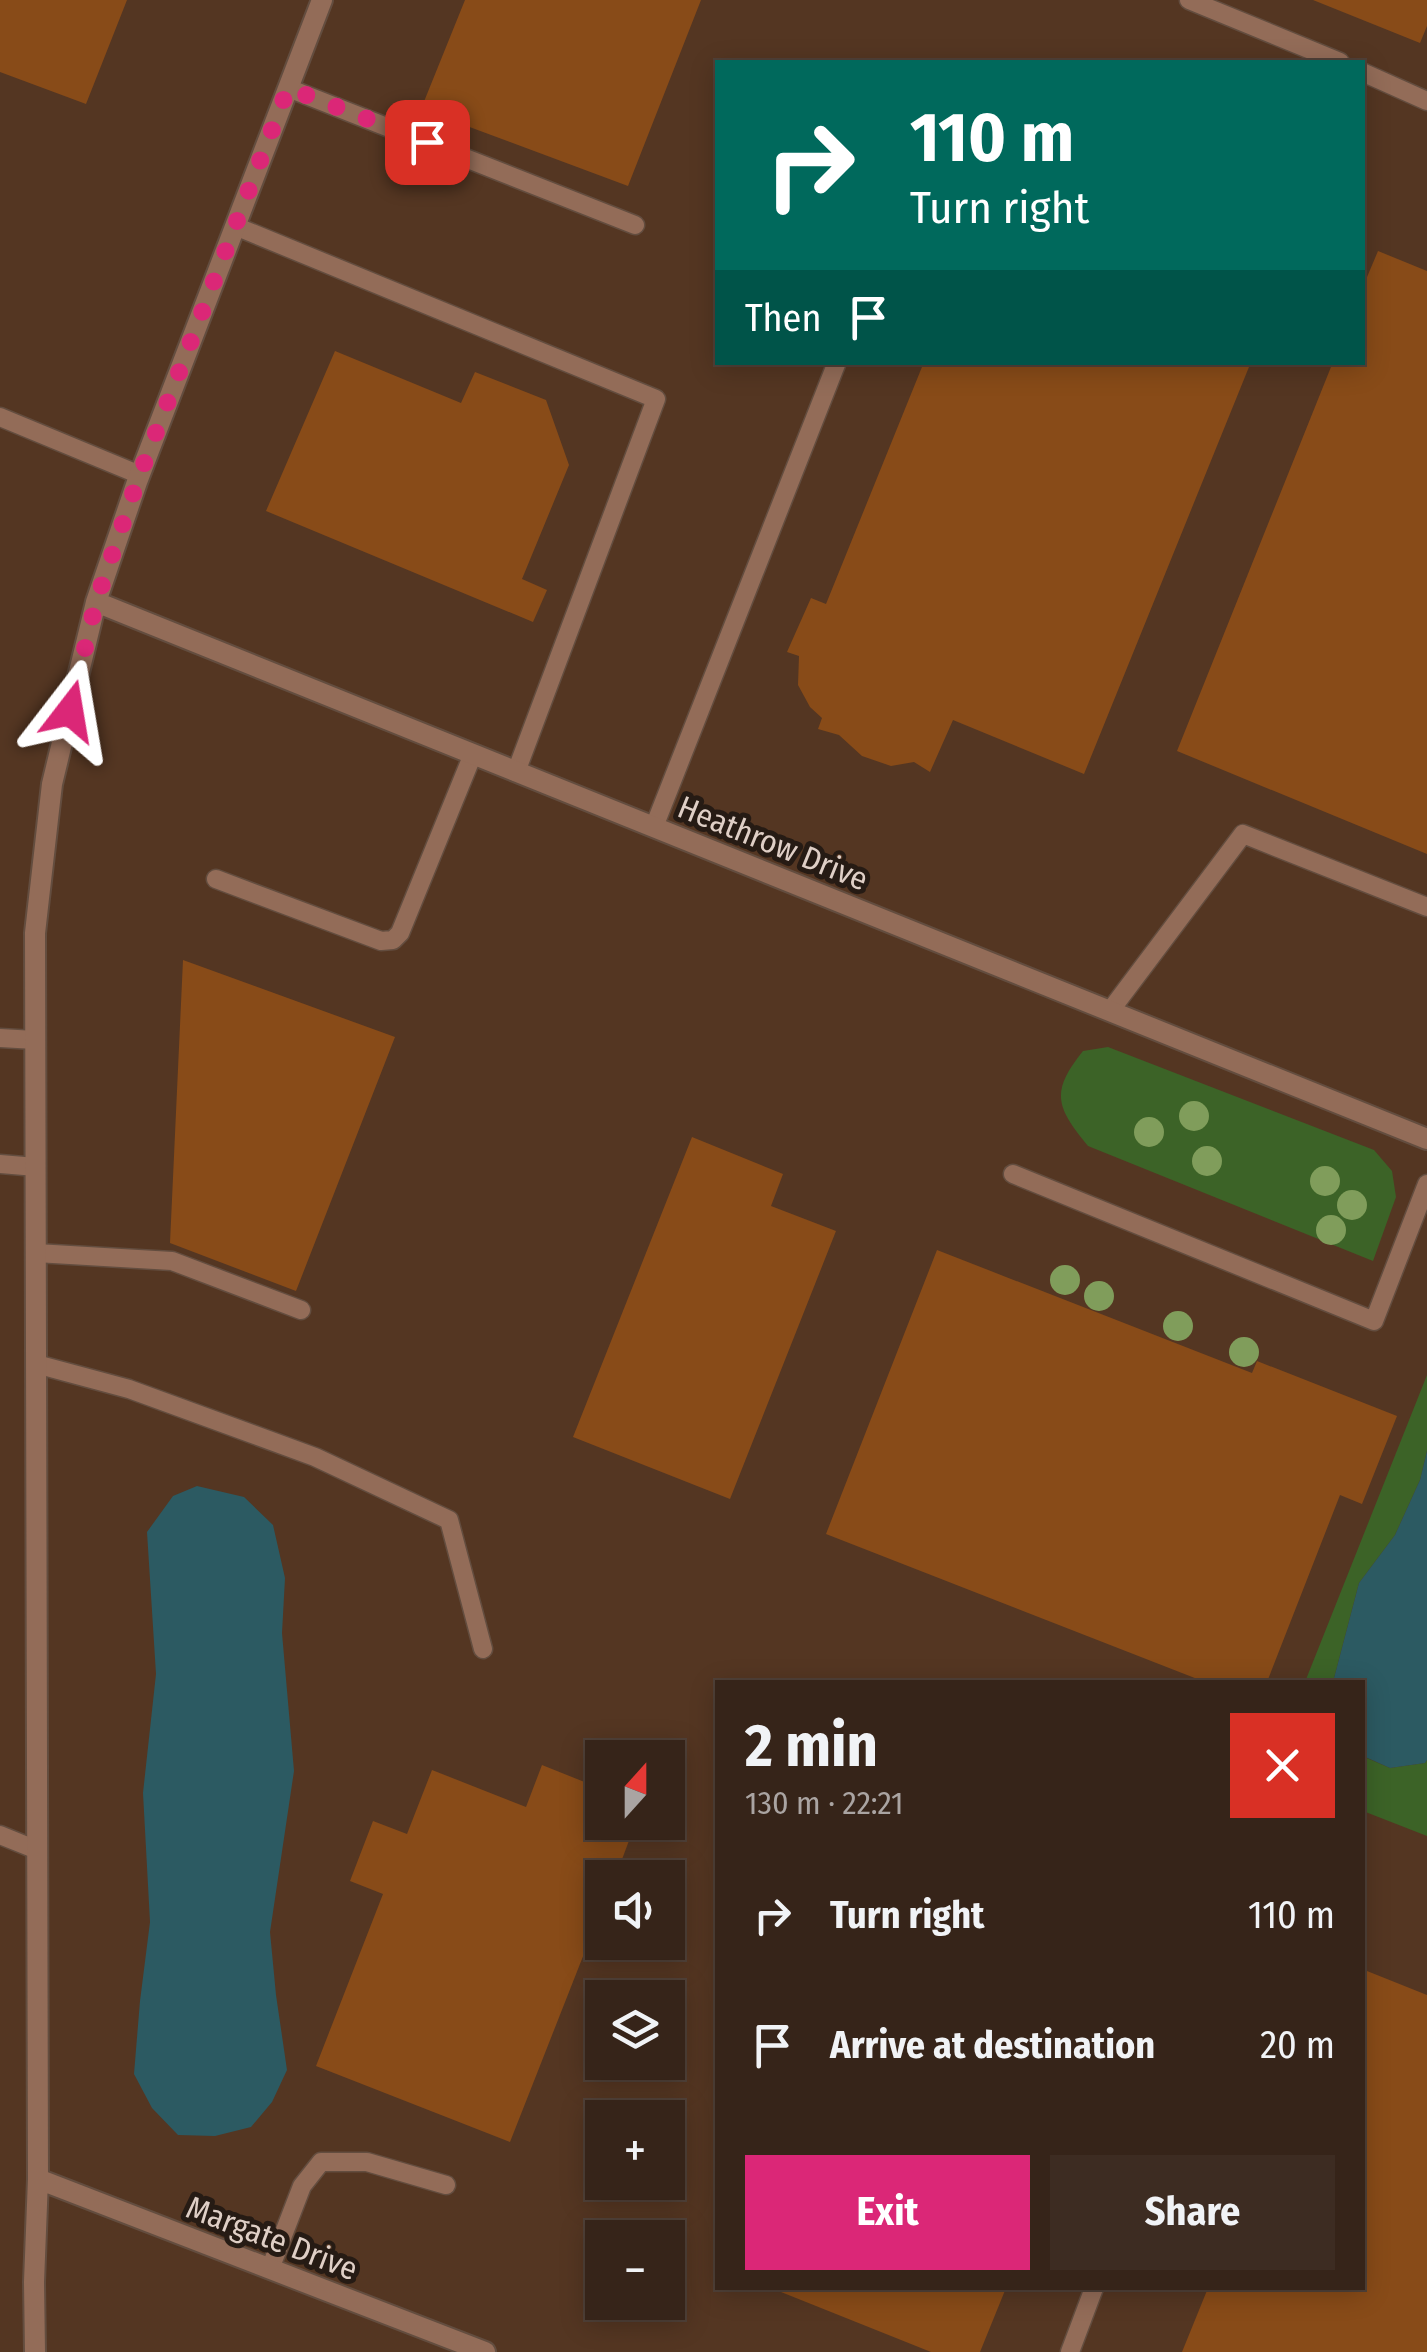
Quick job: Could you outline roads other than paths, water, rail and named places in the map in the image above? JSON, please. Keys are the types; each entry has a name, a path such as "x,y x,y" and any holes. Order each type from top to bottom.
{"street":[{"path":"34,2352 38,2179 36,933 52,784 96,602 140,475 322,0"},
{"name":"Heathrow Drive","path":"96,602 1427,1139"},
{"name":"Margate Drive","path":"38,2179 485,2352"}],"lane":[{"path":"1189,0 1335,60"},
{"path":"1365,73 1427,101"},
{"path":"288,88 635,224"},
{"path":"235,226 656,399 516,772"},
{"path":"654,827 836,365"},
{"path":"0,417 140,475"},
{"path":"216,879 381,941 394,940 473,754"},
{"path":"1110,1012 1243,834 1427,907"},
{"path":"0,1038 36,1040"},
{"path":"0,1164 36,1167"},
{"path":"1013,1174 1374,1321 1427,1184"},
{"path":"36,1253 172,1261 300,1310"},
{"path":"36,1364 129,1389 296,1450 450,1520 483,1649"},
{"path":"0,1834 38,1850"},
{"path":"270,2269 302,2186 321,2162 367,2162 446,2185"},
{"path":"1070,2352 1093,2290"}],"water":[{"path":"1427,1451 1427,1760 1390,1768 1365,1757 1365,1680 1334,1680 1359,1583 1395,1535 1420,1480"},
{"path":"197,1486 244,1497 273,1525 285,1578 282,1633 294,1771 270,1932 287,2070 272,2102 251,2127 215,2136 178,2135 152,2108 134,2074 150,1922 143,1793 156,1674 147,1532 173,1496"}]}
